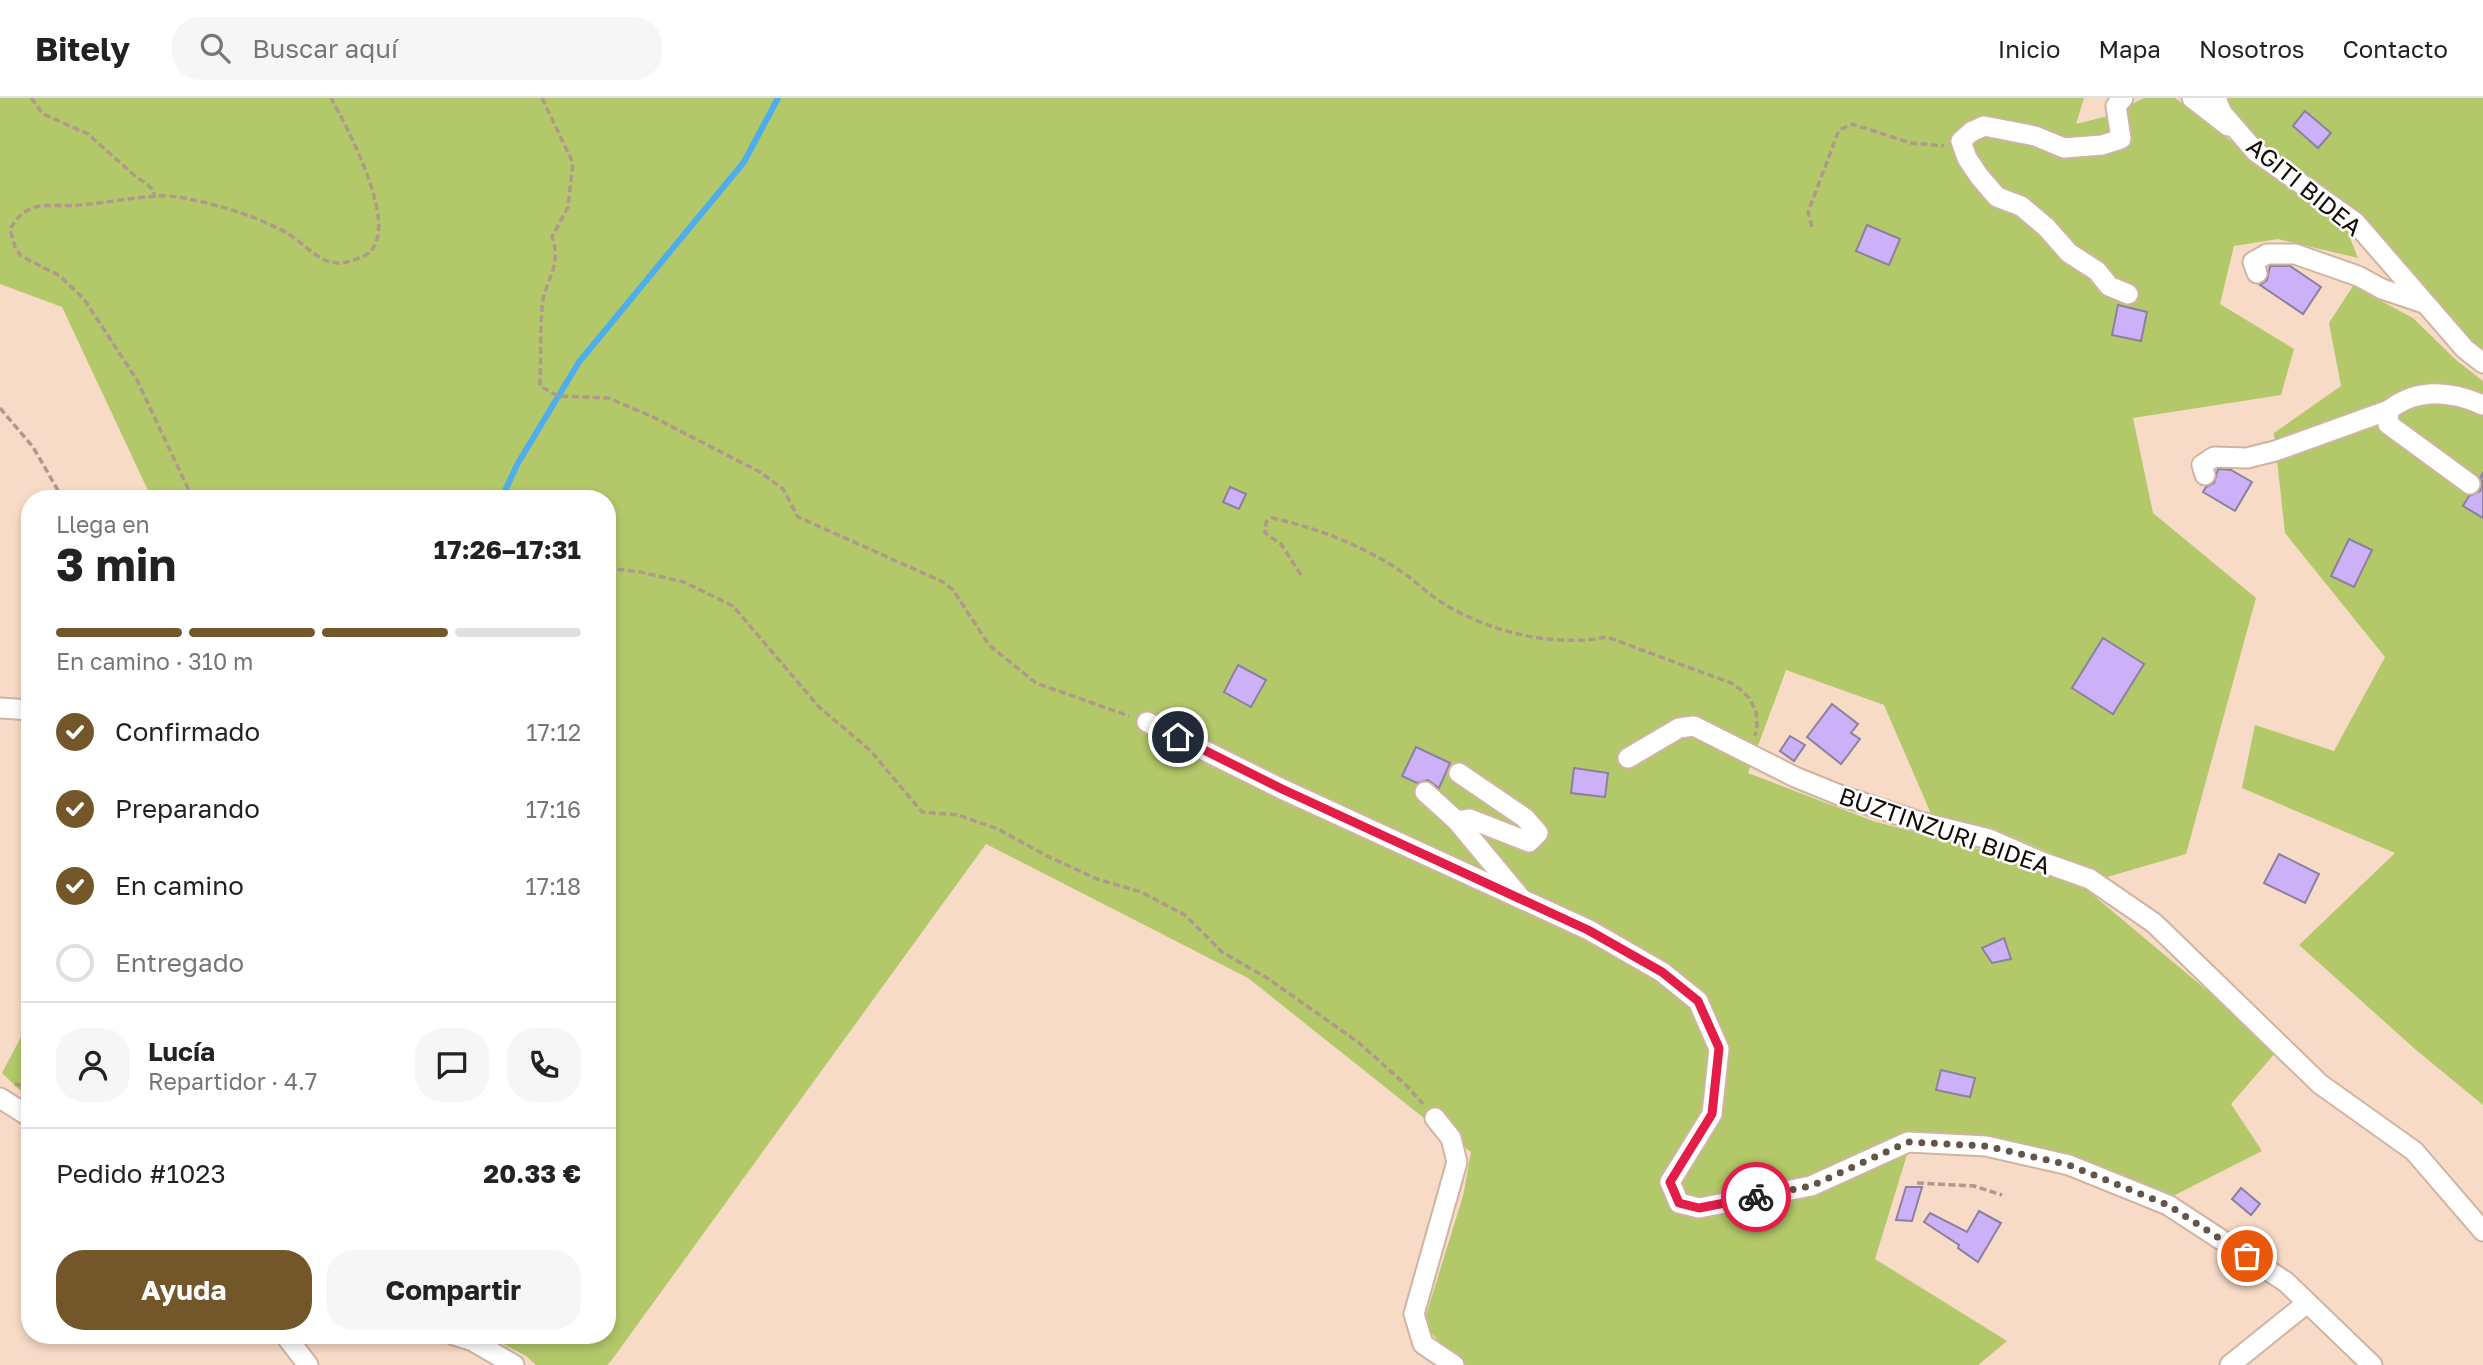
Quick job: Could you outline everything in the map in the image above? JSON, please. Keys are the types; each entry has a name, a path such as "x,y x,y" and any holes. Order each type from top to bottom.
{"street":[{"path":"2123,98 2116,106 2121,139 2102,145 2064,148 2035,136 1984,126 1961,141 1967,158 1997,197 2021,206 2046,227 2069,253 2097,271 2109,286 2127,294"},
{"path":"2192,98 2243,137"},
{"name":"AGITI BIDEA","path":"2216,98 2222,113 2256,152 2355,222 2465,349 2483,363"},
{"path":"2257,273 2253,262 2267,254 2295,254 2426,304"},
{"path":"2204,475 2202,465 2214,457 2247,458 2275,451 2389,410 2402,399 2433,393 2459,395 2483,405"},
{"path":"2389,410 2388,424 2470,484"},
{"path":"0,708 21,709"},
{"path":"1147,722 1282,789 1588,930 1662,972 1698,1001 1719,1048 1718,1062 1712,1114 1670,1182 1679,1203 1699,1208 1811,1186 1908,1142 1986,1146 2069,1165 2168,1205 2286,1282 2372,1365"},
{"name":"BUZTINZURI BIDEA","path":"1628,758 1679,728 1694,726 1796,778 1842,796 1920,822 1989,839 2090,879 2154,923 2320,1084 2414,1150 2483,1231"},
{"path":"1457,821 1471,819 1529,842 1538,833 1525,818 1459,773"},
{"path":"1425,792 1457,821 1523,900"},
{"path":"0,1098 21,1111"},
{"path":"1436,1118 1451,1138 1457,1162 1414,1314 1423,1344 1454,1365"},
{"path":"2230,1365 2307,1303"},
{"path":"292,1344 308,1365"},
{"path":"476,1344 514,1365"}],"path":[{"path":"32,98 43,114 88,134 147,184 154,196"},
{"path":"189,490 137,380 84,299 60,276 21,256 15,247 10,229 18,216 37,206 79,205 162,195 249,215 288,234 329,262 346,263 366,255 376,247 380,226 373,195 352,136 331,98"},
{"path":"542,98 573,163 568,206 552,237 555,245 554,273 542,303 540,386 558,396 608,398 651,415 760,472 783,489 798,516 943,582 953,590 989,645 1036,682 1147,722"},
{"path":"1812,227 1808,212 1839,130 1852,124 1911,143 1963,147"},
{"path":"0,408 33,447 58,490"},
{"path":"1301,575 1281,544 1265,533 1266,522 1272,518 1355,546 1404,573 1437,600 1491,627 1544,637 1592,640 1607,637 1731,683 1749,698 1756,711 1754,756"},
{"path":"616,569 684,582 733,606 819,707 870,750 922,812 958,815 998,830 1097,879 1141,892 1185,915 1222,952 1267,978 1358,1042 1406,1085 1436,1118"},
{"path":"1917,1182 1974,1186 2002,1195"}],"green space":[{"path":"0,98 2084,98 2076,124 2108,116 2144,98 2175,98 2347,230 2358,258 2278,239 2234,246 2220,304 2294,349 2281,395 2133,418 2153,513 2256,598 2186,854 2107,877 1992,828 1932,816 1884,705 1786,670 1748,773 1873,821 1982,850 2087,890 2234,1013 2276,1052 2231,1104 2262,1151 2173,1196 2071,1157 1913,1135 1875,1259 2007,1341 1978,1365 1462,1365 1423,1325 1463,1196 1471,1152 1439,1130 1248,978 986,844 611,1361 607,1365 536,1365 526,1356 503,1344 616,1344 616,490 148,490 62,307 0,284"},
{"path":"2224,98 2483,98 2483,349 2469,339 2362,215 2263,147 2229,109"},
{"path":"2353,286 2413,318 2456,360 2483,381 2483,1105 2415,1049 2299,945 2395,853 2242,788 2255,725 2334,751 2385,657 2285,533 2274,433 2341,386 2329,323"},
{"path":"21,1037 21,1091 2,1073"}],"building":[{"path":"2305,111 2331,133 2318,148 2293,126"},
{"path":"1867,225 1900,239 1889,265 1856,251"},
{"path":"2270,266 2290,266 2321,287 2303,314 2260,285 2267,280"},
{"path":"2118,305 2147,312 2141,341 2112,335"},
{"path":"2218,469 2231,470 2252,482 2235,511 2203,492 2214,483"},
{"path":"2483,473 2483,518 2463,506 2469,496 2480,491 2480,478"},
{"path":"1230,487 1246,494 1239,509 1223,502"},
{"path":"2349,539 2372,550 2354,587 2331,576"},
{"path":"2103,638 2144,664 2113,714 2072,688"},
{"path":"1238,665 1266,680 1251,707 1224,692"},
{"path":"1832,704 1858,724 1851,733 1860,739 1841,764 1807,737"},
{"path":"1790,736 1805,745 1794,761 1780,751"},
{"path":"1416,747 1450,763 1439,788 1428,780 1417,783 1402,776"},
{"path":"1574,768 1608,773 1605,797 1571,793"},
{"path":"2279,854 2319,874 2305,903 2264,883"},
{"path":"2004,938 2011,959 1992,963 1982,948"},
{"path":"1941,1070 1975,1078 1970,1097 1936,1090"},
{"path":"1906,1187 1922,1187 1912,1221 1896,1220"},
{"path":"2241,1188 2260,1204 2251,1215 2232,1199"},
{"path":"1979,1211 2001,1223 1978,1262 1958,1248 1959,1245 1924,1222 1930,1213 1967,1232"}],"waterway":[{"path":"505,490 518,463 579,362 744,162 778,98"}],"way so far":[{"path":"1756,1197 1811,1186 1908,1142 1986,1146 2069,1165 2168,1205 2247,1256"}],"route":[{"path":"1178,737 1282,789 1588,930 1662,972 1698,1001 1719,1048 1712,1114 1670,1182 1679,1203 1699,1208 1756,1197"}]}
